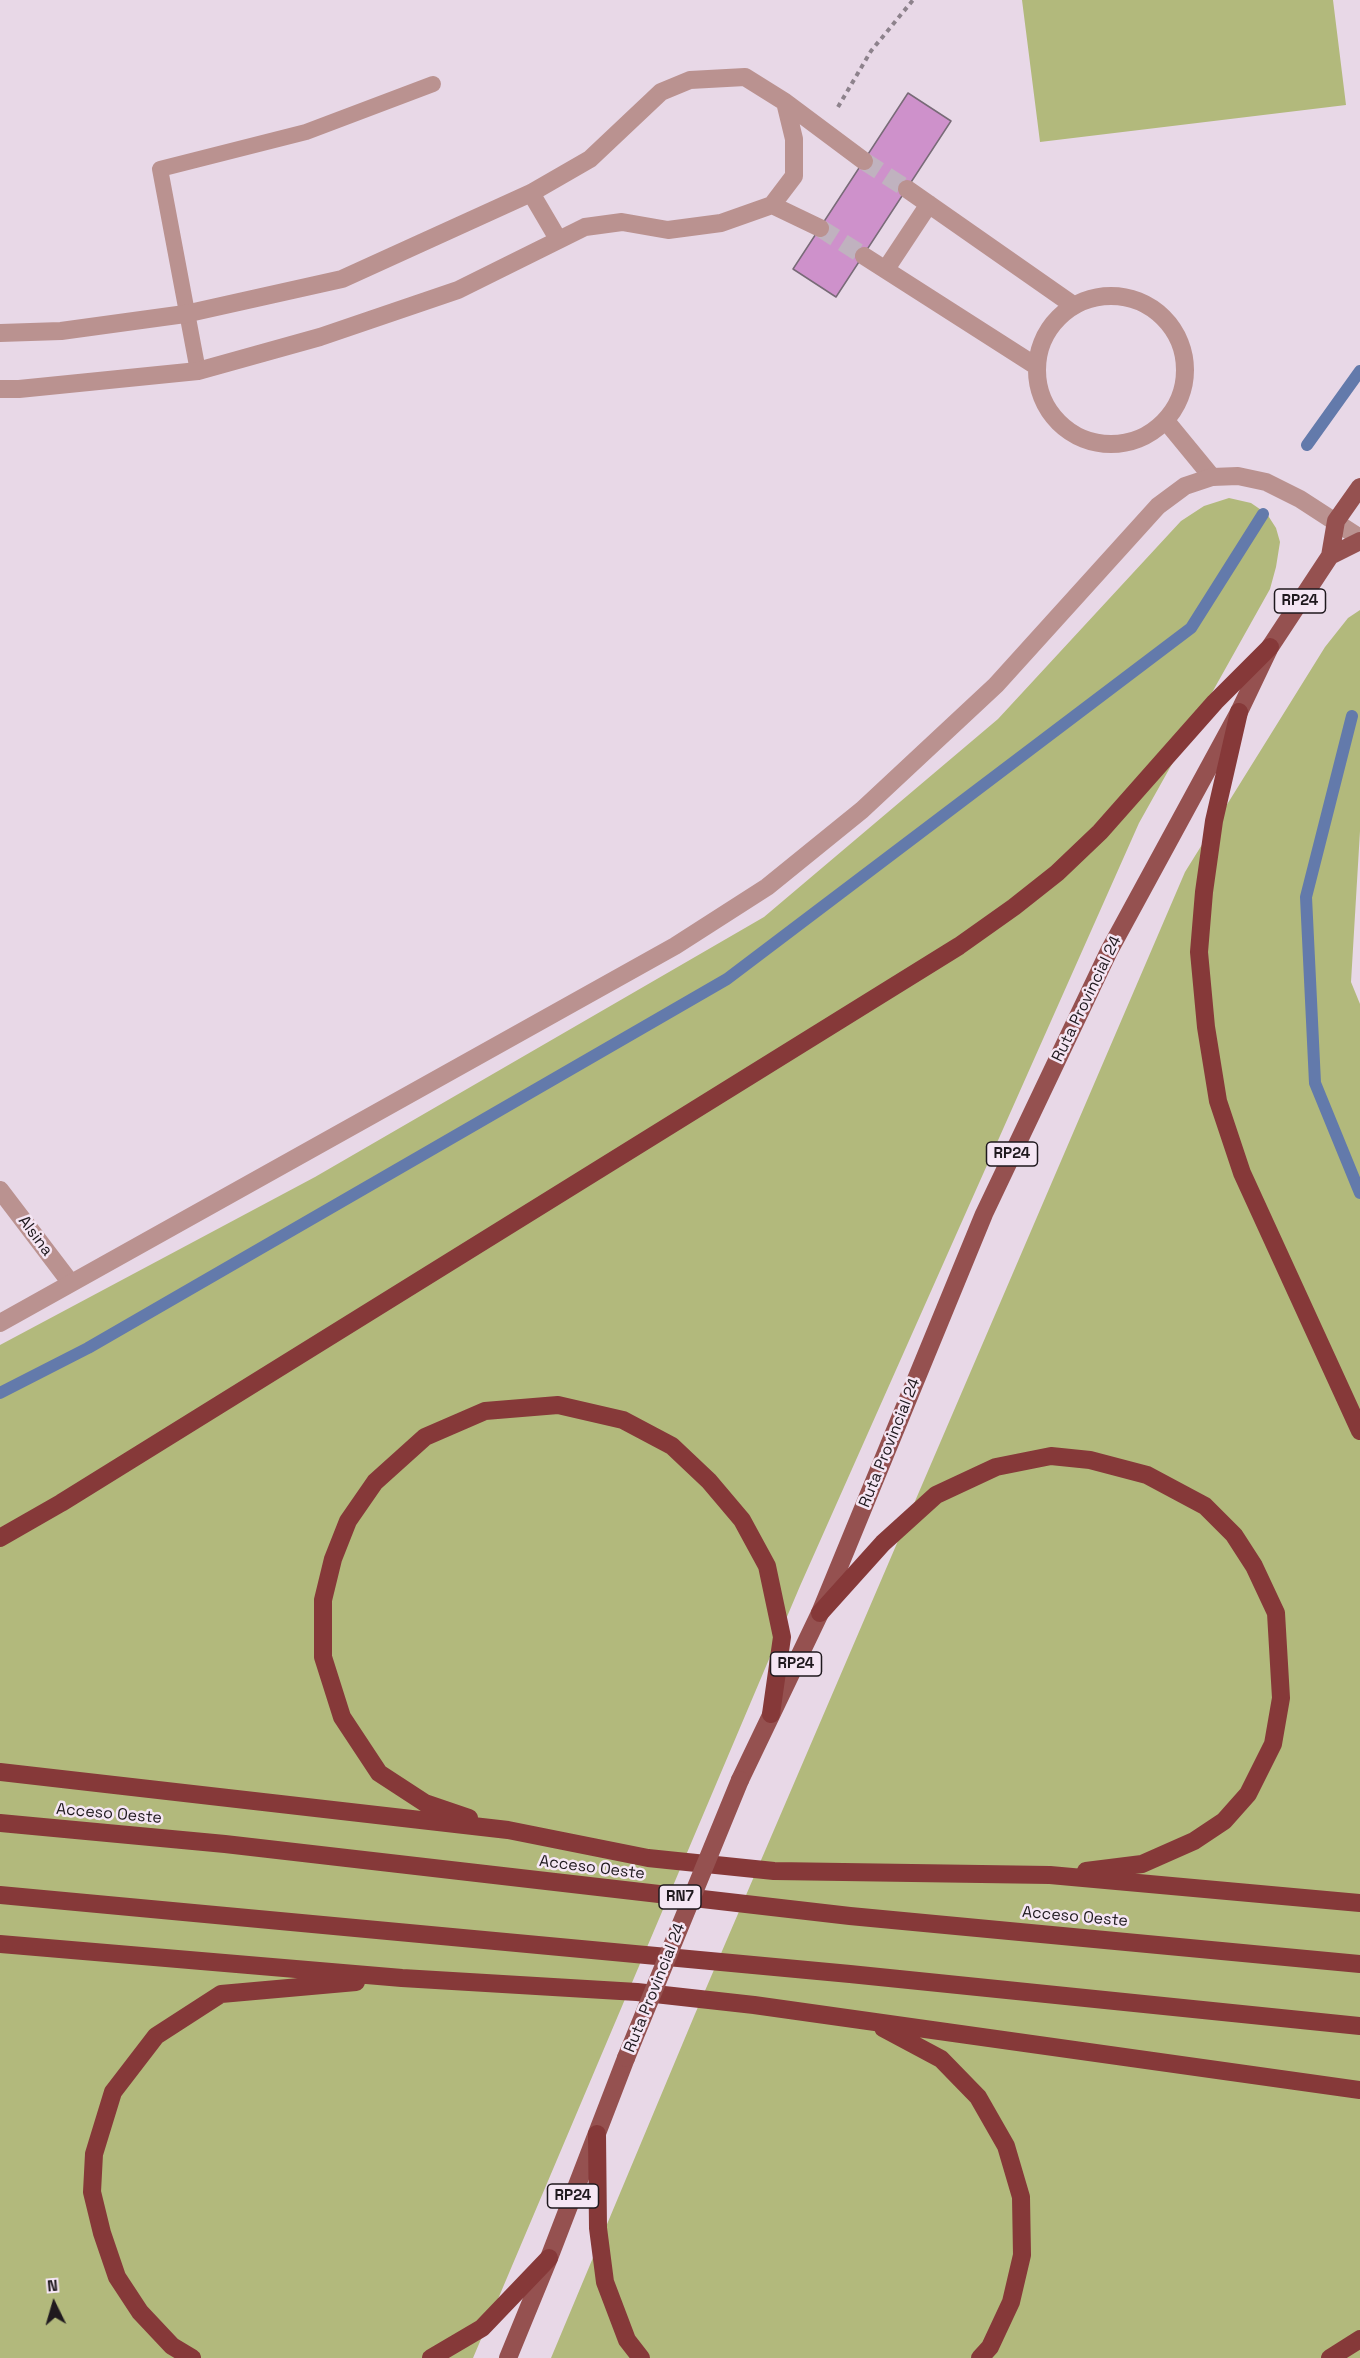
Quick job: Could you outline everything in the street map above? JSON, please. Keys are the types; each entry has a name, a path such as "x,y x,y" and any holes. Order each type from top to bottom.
{"highway":[{"path":"0,1538 61,1503 959,946 1057,873 1100,832 1215,702 1270,647"},
{"path":"1239,712 1214,821 1204,892 1199,952 1206,1027 1218,1101 1242,1173 1360,1431"},
{"path":"508,1830 425,1803 379,1773 342,1718 323,1657 323,1600 333,1559 348,1521 375,1482 425,1437 485,1410 558,1405 623,1420 672,1446 709,1481 742,1520 767,1566 782,1637 771,1714"},
{"path":"820,1613 883,1543 936,1495 996,1467 1051,1456 1090,1460 1147,1475 1205,1506 1233,1535 1254,1566 1276,1613 1280,1656 1281,1698 1273,1744 1248,1794 1224,1821 1214,1828 1194,1841 1142,1864 1050,1875"},
{"path":"0,1772 508,1830 648,1858 774,1871 1050,1875 1360,1903"},
{"name":"Acceso Oeste","path":"0,1823 225,1844 850,1916 1360,1964"},
{"path":"0,1895 850,1974 1360,2026"},
{"path":"0,1944 402,1978 637,1992 1360,2090"},
{"path":"192,2358 172,2346 140,2312 117,2277 102,2233 92,2192 94,2154 113,2092 156,2036 221,1994 402,1978"},
{"path":"871,2022 940,2059 978,2097 1006,2146 1021,2197 1022,2255 1011,2302 990,2347 980,2358"},
{"path":"597,2134 598,2228 605,2282 627,2340 641,2358"},
{"path":"431,2358 482,2328 549,2258"},
{"path":"1330,2358 1360,2339"}],"main road":[{"name":"Ruta Provincial 24","path":"507,2358 740,1780 820,1613 984,1214 1109,951 1239,712 1270,647 1330,556 1336,521 1360,487"},
{"path":"1330,556 1360,539"}],"street":[{"path":"0,333 61,331 185,314 342,279 531,193 590,159 661,92 690,80 745,77 785,102 864,161"},
{"path":"0,389 198,371 320,337 458,290 585,227 622,222 668,230 721,223 772,205 794,176 794,139 785,102"},
{"path":"907,189 1073,305"},
{"path":"531,193 558,239"},
{"path":"886,269 929,204"},
{"path":"772,205 820,228"},
{"path":"864,256 1036,366"},
{"path":"1095,296 1119,296 1142,301 1162,314 1177,333 1185,355 1186,378 1180,402 1166,421 1145,436 1120,444 1094,443 1070,433 1052,415 1040,392 1036,366 1042,342 1054,321 1073,305 1095,296"},
{"path":"1166,421 1212,477"},
{"path":"0,1323 675,946 767,887 862,810 996,685 1158,506 1185,486 1212,477 1238,476 1266,482 1300,499 1360,539"},
{"name":"Alsina","path":"0,1190 70,1282"}],"lane":[{"path":"198,371 185,314 160,170 306,132 433,84"}],"path":[{"path":"823,130 871,51 913,0"}],"green space":[{"path":"1022,0 1333,0 1346,105 1040,142"},
{"path":"1229,498 1251,503 1267,514 1276,528 1280,542 1270,589 1139,823 800,1586 473,2358 0,2358 0,1345 315,1177 764,917 998,719 1181,521 1204,506"},
{"path":"1360,610 1360,831 1351,982 1360,1004 1360,2358 551,2358 695,2014 1185,872 1325,647 1348,618"}],"building":[{"path":"908,93 951,121 836,297 793,269"}],"waterway":[{"path":"1307,445 1360,371"},
{"path":"0,1393 88,1348 727,979 1191,628 1263,514"},
{"path":"1352,716 1306,897 1315,1083 1360,1193"}],"tunnel":[{"path":"864,161 907,189"},
{"path":"820,228 864,256"}]}
